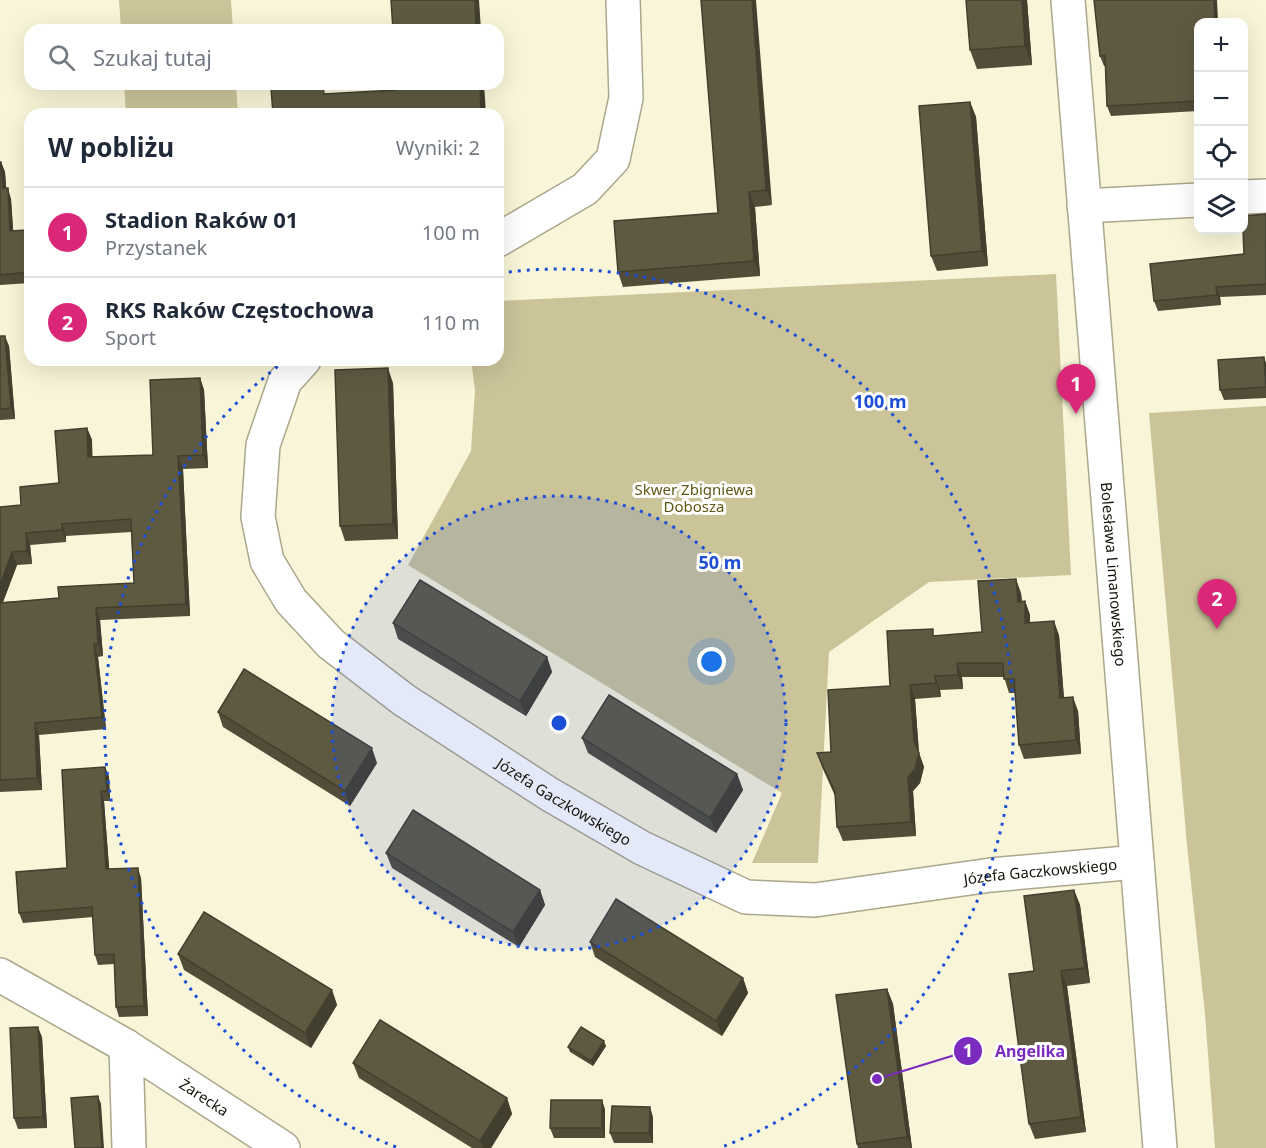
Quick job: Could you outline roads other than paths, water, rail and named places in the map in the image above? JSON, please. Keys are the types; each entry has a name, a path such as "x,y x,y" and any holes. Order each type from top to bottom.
{"street":[{"path":"504,236 585,189 613,159 626,98 623,0"},
{"name":"Bolesława Limanowskiego","path":"1068,0 1160,1148"},
{"path":"1248,197 1266,196"},
{"path":"1084,206 1194,200"},
{"name":"Józefa Gaczkowskiego","path":"299,366 285,381 263,445 258,517 267,561 291,601 331,644 404,700 549,794 642,848 746,897 815,900 991,875 1137,862"},
{"name":"Żarecka","path":"0,975 126,1046 283,1148"},
{"path":"126,1046 129,1148"}],"place":[{"name":"Stadion Raków 01","path":"1076,414"},
{"name":"RKS Raków Częstochowa","path":"1217,629"},
{"name":"Angelika","path":"877,1079"}],"park label":[{"name":"Skwer Zbigniewa Dobosza","path":"694,498"}]}
